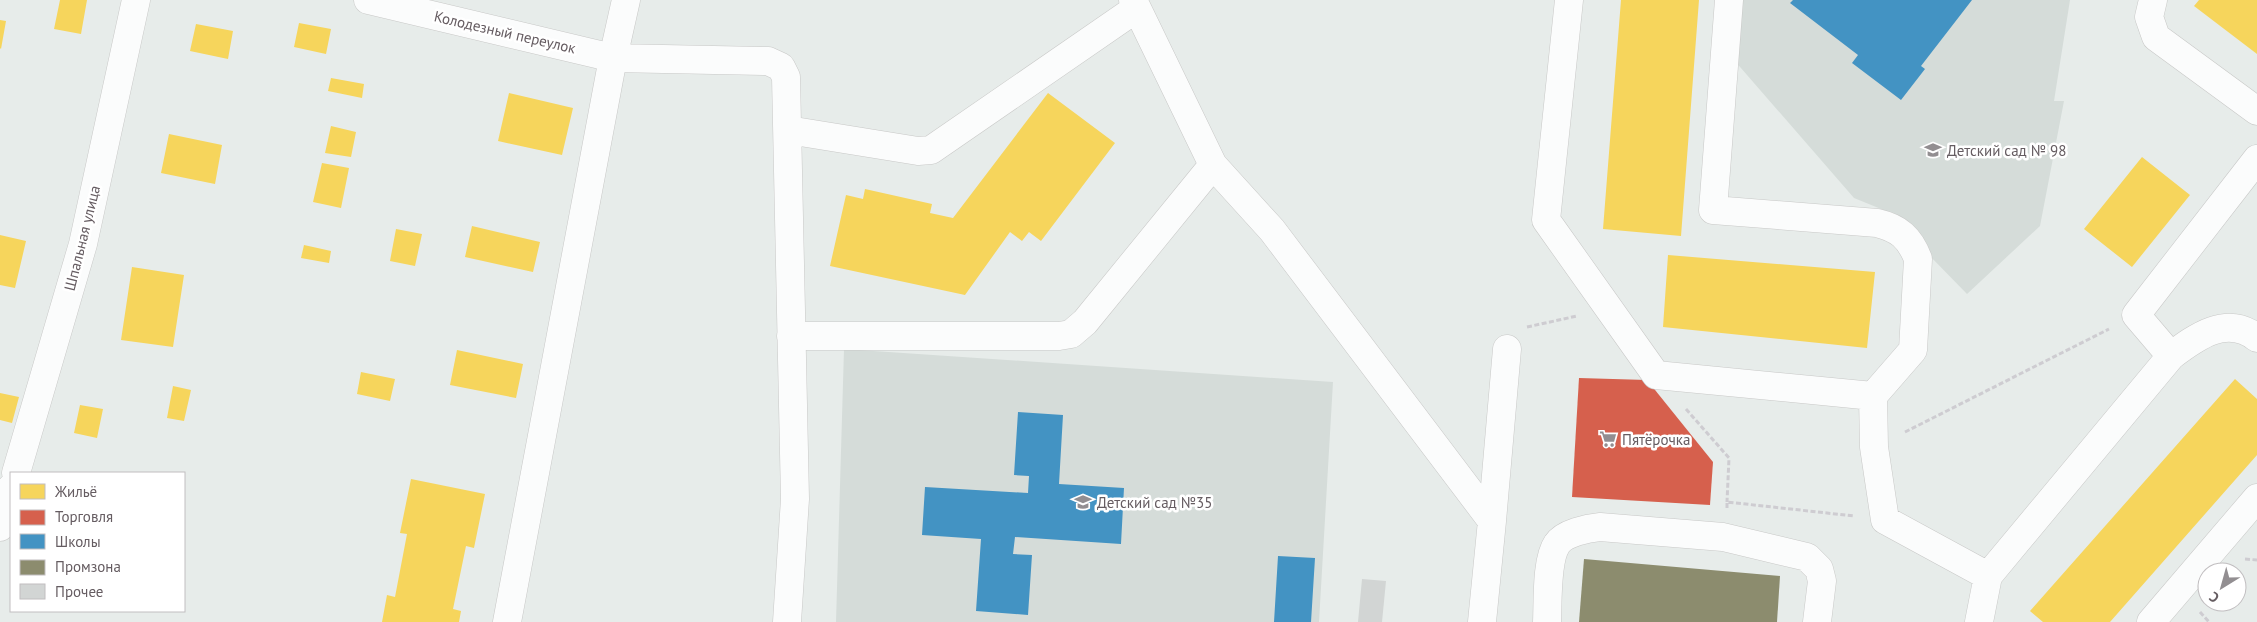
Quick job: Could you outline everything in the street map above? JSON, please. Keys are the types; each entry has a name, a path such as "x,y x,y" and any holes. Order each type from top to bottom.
{"street":[{"name":"Шпальная улица","path":"16,472 83,244 136,0"},
{"name":"Колодезный переулок","path":"368,0 613,58 768,61 781,67 786,77 788,130 795,499 787,622"},
{"path":"508,622 613,58 626,0"},
{"path":"1569,0 1546,220 1656,375 1873,396"},
{"path":"1729,0 1713,210 1877,223 1891,227 1903,234 1913,246 1918,259 1913,350 1873,396 1874,448 1885,520 1988,576"},
{"path":"2153,0 2149,18 2156,37 2257,111"},
{"path":"788,130 918,151 931,150 1135,4 1213,165 1272,230 1492,521"},
{"path":"2171,356 2136,315 2257,159"},
{"path":"791,336 1059,336 1072,334 1085,322 1213,165"},
{"path":"1979,622 1988,576 2171,356 2197,336 2224,327 2254,330"},
{"path":"1482,622 1507,349"},
{"path":"0,527 10,492"},
{"path":"2151,622 2257,498"},
{"path":"1547,622 1552,554 1558,542 1583,529 1600,528 1723,537 1808,557 1819,569 1822,581 1817,622"}],"path":[{"path":"1507,349 1512,335 1521,328 1609,309"},
{"path":"1874,448 2136,315"},
{"path":"1656,375 1729,458 1723,537"},
{"path":"1727,502 1885,520"}],"shaded area":[{"name":"Детский сад № 98","path":"1741,0 2070,0 2054,101 2064,101 2040,226 1967,294 1886,211 1854,198 1734,60"},
{"name":"Детский сад №35","path":"844,349 1333,382 1319,622 836,622"}],"building: Жильё":[{"path":"60,0 87,0 81,34 54,29"},
{"path":"1621,0 1699,0 1681,236 1603,229"},
{"path":"2199,0 2257,0 2257,54 2194,6"},
{"path":"0,20 6,21 1,49 0,48"},
{"path":"299,23 331,29 326,54 294,47"},
{"path":"196,24 233,31 228,59 190,51"},
{"path":"331,78 364,84 362,98 328,91"},
{"path":"509,93 573,108 562,155 498,141"},
{"path":"1048,93 1115,143 1041,241 1029,232 1022,241 1010,232 965,295 830,266 846,195 863,199 865,189 932,204 930,213 953,218"},
{"path":"331,126 356,132 351,157 325,153"},
{"path":"169,134 222,145 215,184 161,173"},
{"path":"2142,157 2190,195 2132,267 2084,229"},
{"path":"322,163 349,168 341,208 313,202"},
{"path":"472,226 540,242 533,272 465,257"},
{"path":"396,229 422,234 415,266 390,261"},
{"path":"0,235 26,241 15,288 0,285"},
{"path":"304,245 331,251 329,263 301,258"},
{"path":"1668,255 1875,272 1867,348 1663,327"},
{"path":"132,267 184,275 173,347 121,340"},
{"path":"457,350 523,364 516,398 450,385"},
{"path":"361,372 395,379 390,401 357,394"},
{"path":"2235,379 2257,399 2257,455 2110,622 2043,622 2030,611"},
{"path":"173,386 191,390 184,421 167,418"},
{"path":"0,393 19,397 12,423 0,420"},
{"path":"80,405 103,409 97,438 74,433"},
{"path":"411,479 485,494 474,548 466,546 453,609 461,611 459,622 382,622 387,595 395,597 407,534 400,533"}],"building: Торговля":[{"path":"1579,378 1647,380 1713,462 1710,505 1572,497"}],"building: Школы":[{"path":"1793,0 1972,0 1921,66 1925,69 1901,100 1852,63 1858,55 1790,3"},
{"path":"1018,412 1063,415 1059,484 1124,488 1121,544 1015,537 1013,554 1032,555 1028,615 976,611 981,539 922,535 925,487 1028,493 1029,476 1014,475"},
{"path":"1278,556 1315,558 1311,622 1274,622"}],"building: Промзона":[{"path":"1584,559 1780,576 1777,622 1579,622"}],"building: Прочее":[{"path":"1362,579 1386,581 1382,622 1358,622"}],"place":[{"name":"Детский сад № 98","path":"1933,150"},
{"name":"Пятёрочка","path":"1608,439"},
{"name":"Детский сад №35","path":"1083,502"}]}
